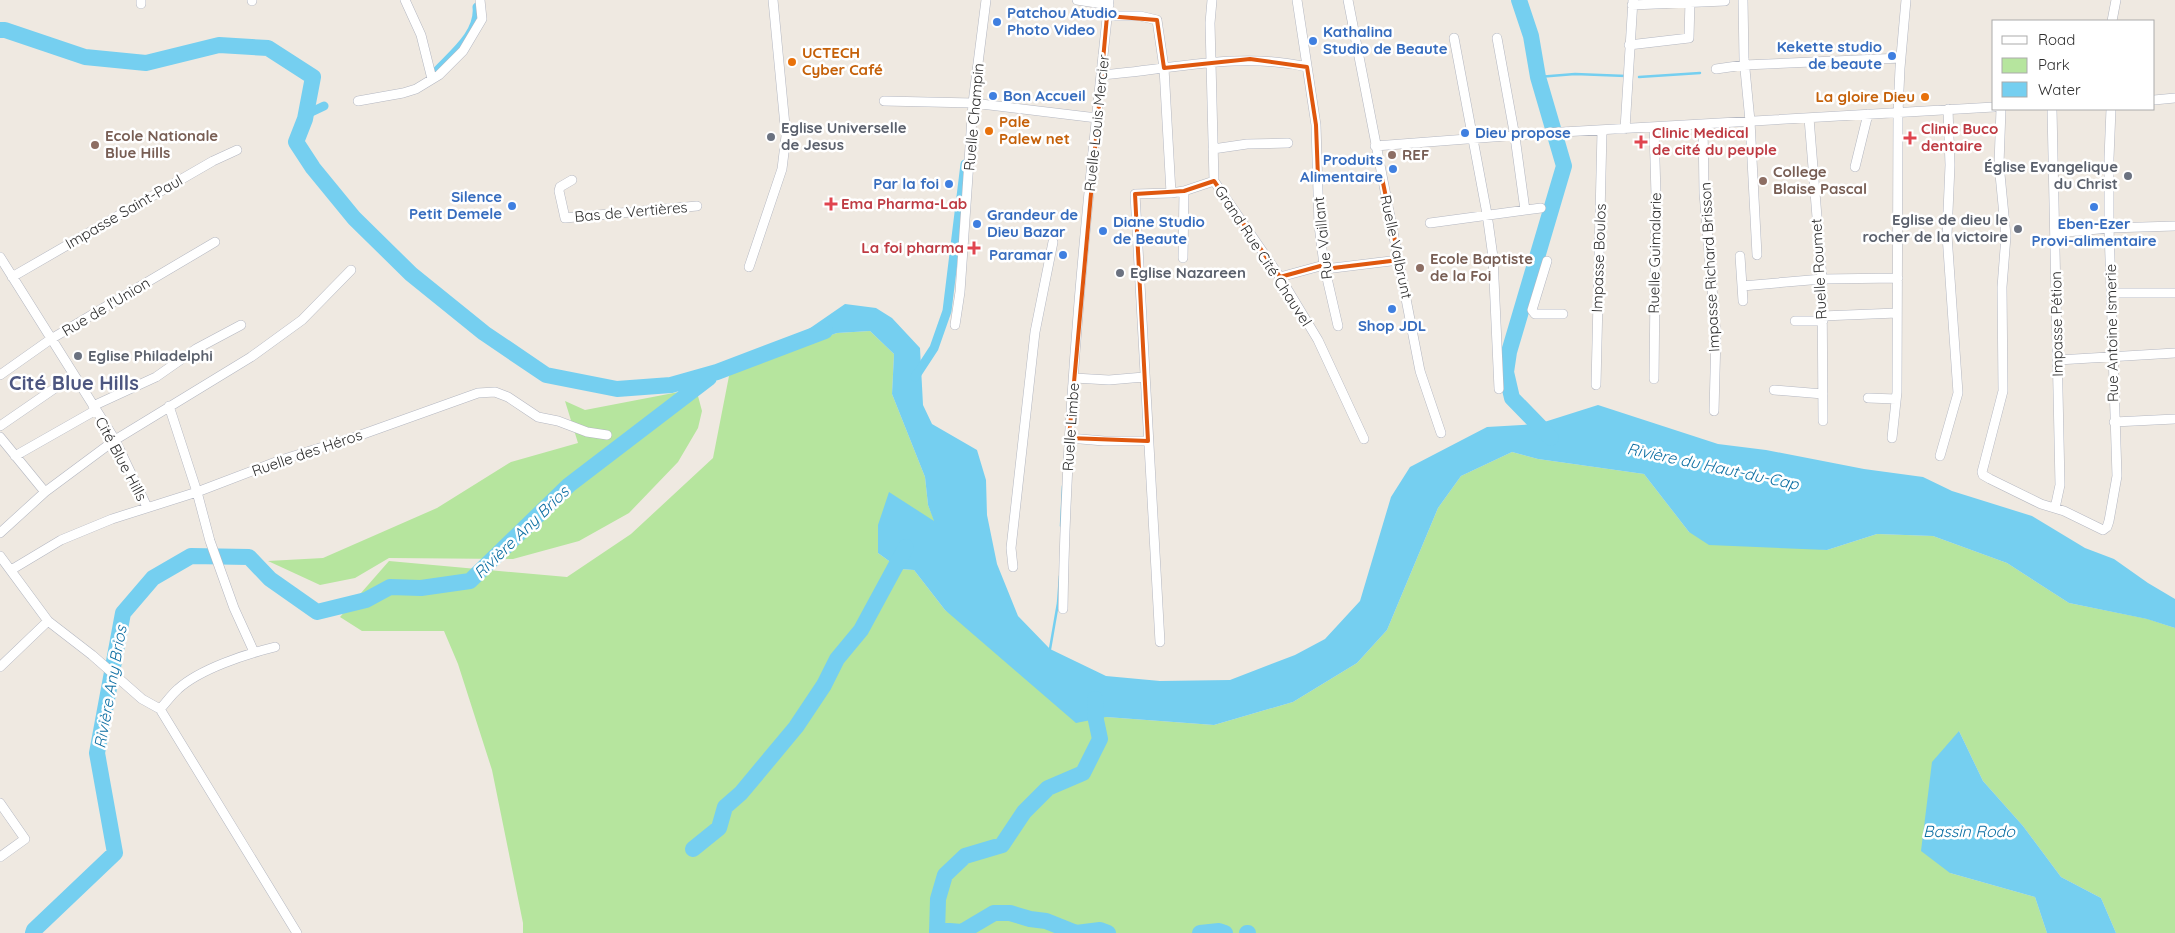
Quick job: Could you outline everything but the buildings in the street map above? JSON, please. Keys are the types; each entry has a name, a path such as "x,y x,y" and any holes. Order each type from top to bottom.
{"street":[{"path":"405,0 420,35 432,80"},
{"path":"358,101 402,93 416,89 432,80 463,51 482,19 480,0"},
{"path":"749,267 782,169 786,136 773,0"},
{"name":"Ruelle Champin","path":"955,326 964,234 973,103 986,0"},
{"path":"1077,0 1109,3"},
{"name":"Grand Rue Cité Chauvel","path":"1212,0 1211,61 1214,181 1280,277 1318,340 1364,439"},
{"name":"Rue Vaillant","path":"1297,0 1316,126 1320,225 1324,267 1338,326"},
{"name":"Ruelle Valbrunt","path":"1348,0 1420,371 1441,433"},
{"path":"1743,0 1744,64 1750,121 1757,255"},
{"path":"1892,438 1896,399 1898,112 1906,0"},
{"path":"2112,20 2116,0"},
{"path":"1625,129 1632,3 1725,1"},
{"path":"1629,45 1689,38 1690,2"},
{"name":"Ruelle Louis Mercier","path":"1084,246 1109,3"},
{"path":"1107,16 1140,16 1157,20 1164,68 1171,193"},
{"path":"1454,38 1487,214 1493,257 1499,389"},
{"path":"1497,38 1515,137 1525,210"},
{"path":"1716,69 1744,64 1901,58"},
{"path":"1101,76 1211,61 1266,60 1307,67"},
{"path":"2155,100 2175,98"},
{"path":"884,101 973,103 1097,118"},
{"path":"1375,146 1992,107"},
{"path":"1940,456 1958,393 1947,235 1950,164 1948,109"},
{"path":"2001,110 2000,164 2006,236 2002,288 2003,391 1982,472 1990,480 2041,504 2055,508"},
{"name":"Impasse Pétion","path":"2052,110 2060,485 2055,508"},
{"name":"Rue Antoine Ismerie","path":"2055,508 2103,530 2107,527 2116,476 2109,158 2111,110"},
{"path":"1855,167 1868,114"},
{"name":"Ruelle Roumet","path":"1809,118 1822,279 1823,421"},
{"name":"Impasse Richard Brisson","path":"1703,124 1704,193 1716,335 1714,411"},
{"name":"Ruelle Guimalarie","path":"1654,128 1656,195 1654,380"},
{"name":"Impasse Boulos","path":"1596,385 1602,131"},
{"path":"1213,149 1247,144 1288,143"},
{"name":"Impasse Saint-Paul","path":"12,277 204,166 237,150"},
{"path":"1318,178 1382,178"},
{"name":"Bas de Vertières","path":"572,180 560,187 559,191 565,218 698,206"},
{"path":"1160,642 1135,194 1184,191 1214,181"},
{"path":"1183,258 1184,191"},
{"path":"1430,223 1541,208"},
{"path":"2056,233 2110,228 2175,226"},
{"name":"Rue de l'Union","path":"0,376 51,339 215,242"},
{"path":"1013,567 1012,548 1035,332 1053,242"},
{"name":"Ruelle Limbe","path":"1063,609 1069,438 1084,246"},
{"path":"1740,256 1743,301"},
{"name":"Cité Blue Hills","path":"0,257 114,440 147,507"},
{"path":"1280,277 1324,267 1399,260"},
{"path":"1547,261 1532,305 1533,312 1535,314 1563,314"},
{"path":"0,533 45,492 114,440 251,356 302,320 351,270"},
{"path":"1742,286 1822,279 1898,278"},
{"path":"2111,293 2175,293"},
{"path":"1795,321 1897,314"},
{"path":"15,456 95,408 156,377 196,349 241,325"},
{"path":"2058,360 2175,353"},
{"path":"0,426 74,375"},
{"path":"1074,378 1110,380 1144,377"},
{"path":"1774,390 1823,394"},
{"name":"Ruelle des Héros","path":"11,570 61,540 112,519 198,492 281,460 355,437 478,393 488,391 508,397 538,417 558,421 587,432 607,435"},
{"path":"1868,398 1896,399"},
{"path":"169,406 198,492 210,541 223,578 254,652"},
{"path":"2114,422 2175,419"},
{"path":"0,437 45,492"},
{"path":"1069,438 1104,441 1148,441"},
{"path":"0,556 48,621 92,655 142,699 160,709 228,823 267,881 296,933"},
{"path":"0,667 48,621"},
{"path":"160,709 178,688 216,666 254,652 275,647"},
{"path":"0,803 26,839 0,857"}],"highlighted area":[{"path":"1107,16 1157,20 1164,68 1250,59 1307,67 1316,125 1318,178 1382,178 1399,260 1325,269 1324,265 1280,277 1214,181 1184,191 1135,194 1148,441 1069,438"}],"green space":[{"path":"870,331 894,354 892,394 925,477 928,505 935,522 878,553 900,569 914,570 945,610 1106,717 1214,725 1293,702 1357,663 1387,630 1438,508 1461,476 1512,452 1538,459 1644,474 1689,532 1827,550 1877,534 1933,536 2007,563 2069,603 2148,619 2175,628 2175,933 2116,933 2101,898 2061,877 2023,826 1983,781 1959,731 1950,873 2035,897 2047,933 523,933 523,923 492,770 458,664 444,631 362,631 340,617 389,561 567,577 631,534 713,458 729,376 742,364 837,333"},
{"path":"689,390 698,396 702,411 698,428 678,462 629,513 579,541 513,559 389,558 355,578 320,585 268,561 323,558 437,508 511,462 578,443 565,401 585,410"}],"water":[{"path":"845,304 876,308 892,318 920,348 923,405 932,424 977,450 986,480 987,515 997,564 1018,616 1050,649 1106,676 1160,681 1230,680 1295,655 1325,639 1360,601 1391,497 1410,467 1487,427 1538,424 1598,405 1718,444 1766,450 1864,469 1923,477 1952,491 2032,516 2085,548 2114,559 2175,599 2175,628 2147,619 2069,603 2007,563 1933,536 1877,534 1827,550 1709,545 1689,532 1644,474 1538,459 1512,452 1461,476 1438,508 1387,630 1357,663 1293,702 1214,725 1106,717 1076,723 945,610 914,570 900,569 878,553 878,525 889,492 934,521 928,505 925,477 892,394 894,354 870,331 837,333 808,343 803,333"},
{"name":"Bassin Rodo","path":"1959,731 1983,781 2023,826 2061,877 2101,898 2116,933 2047,933 2035,897 1950,873 1921,851 1932,762"}],"waterway":[{"path":"1519,0 1531,36 1538,77 1564,166 1509,352 1506,372 1512,398 1551,438"},
{"path":"434,74 456,52 469,35 477,17 477,7"},
{"name":"Rivière du Haut-du-Cap","path":"0,30 5,30 85,57 146,63 219,45 268,48 313,77 305,119 296,142 313,168 354,218 411,274 484,333 546,375 617,389 671,385 717,372 825,331"},
{"path":"1639,77 1700,73"},
{"path":"1538,77 1575,74 1626,76"},
{"path":"305,115 324,106"},
{"path":"915,377 934,348 947,311 965,164"},
{"name":"Rivière Any Brios","path":"33,933 115,853 97,753 123,613 153,578 191,556 249,557 270,579 317,612 366,600 390,587 421,588 470,581 569,485 709,378"},
{"path":"1061,526 1063,486"},
{"path":"693,849 719,828 725,807 741,793 796,727 824,685 837,659 861,630 906,547"},
{"path":"1050,649 1058,603 1060,576"},
{"path":"937,933 938,899 945,875 965,856 1002,845 1024,812 1048,788 1083,773 1100,739 1096,720 1095,699"},
{"path":"937,930 962,932 994,913 1010,913 1030,919 1046,921 1076,933 1100,930 1108,933"},
{"path":"1200,933 1219,931 1225,933"}],"place":[{"name":"Patchou Atudio Photo Video","path":"997,22"},
{"name":"Kathalina Studio de Beaute","path":"1313,41"},
{"name":"Kekette studio de beaute","path":"1892,56"},
{"name":"UCTECH Cyber Café","path":"792,62"},
{"name":"Bon Accueil","path":"993,96"},
{"name":"La gloire Dieu","path":"1925,97"},
{"name":"Pale Palew net","path":"989,131"},
{"name":"Dieu propose","path":"1465,133"},
{"name":"Eglise Universelle de Jesus","path":"771,137"},
{"name":"Clinic Buco dentaire","path":"1910,138"},
{"name":"Clinic Medical de cité du peuple","path":"1641,142"},
{"name":"Ecole Nationale Blue Hills","path":"95,145"},
{"name":"REF","path":"1392,155"},
{"name":"Produits Alimentaire","path":"1393,169"},
{"name":"Église Evangelique du Christ","path":"2128,176"},
{"name":"College Blaise Pascal","path":"1763,181"},
{"name":"Par la foi","path":"949,184"},
{"name":"Ema Pharma-Lab","path":"831,204"},
{"name":"Silence Petit Demele","path":"512,206"},
{"name":"Eben-Ezer Provi-alimentaire","path":"2094,207"},
{"name":"Grandeur de Dieu Bazar","path":"977,224"},
{"name":"Eglise de dieu le rocher de la victoire","path":"2018,229"},
{"name":"Diane Studio de Beaute","path":"1103,231"},
{"name":"La foi pharma","path":"974,248"},
{"name":"Paramar","path":"1063,255"},
{"name":"Ecole Baptiste de la Foi","path":"1420,268"},
{"name":"Eglise Nazareen","path":"1120,273"},
{"name":"Shop JDL","path":"1392,309"},
{"name":"Eglise Philadelphi","path":"78,356"}],"district":[{"name":"Cité Blue Hills","path":"74,383"}]}
